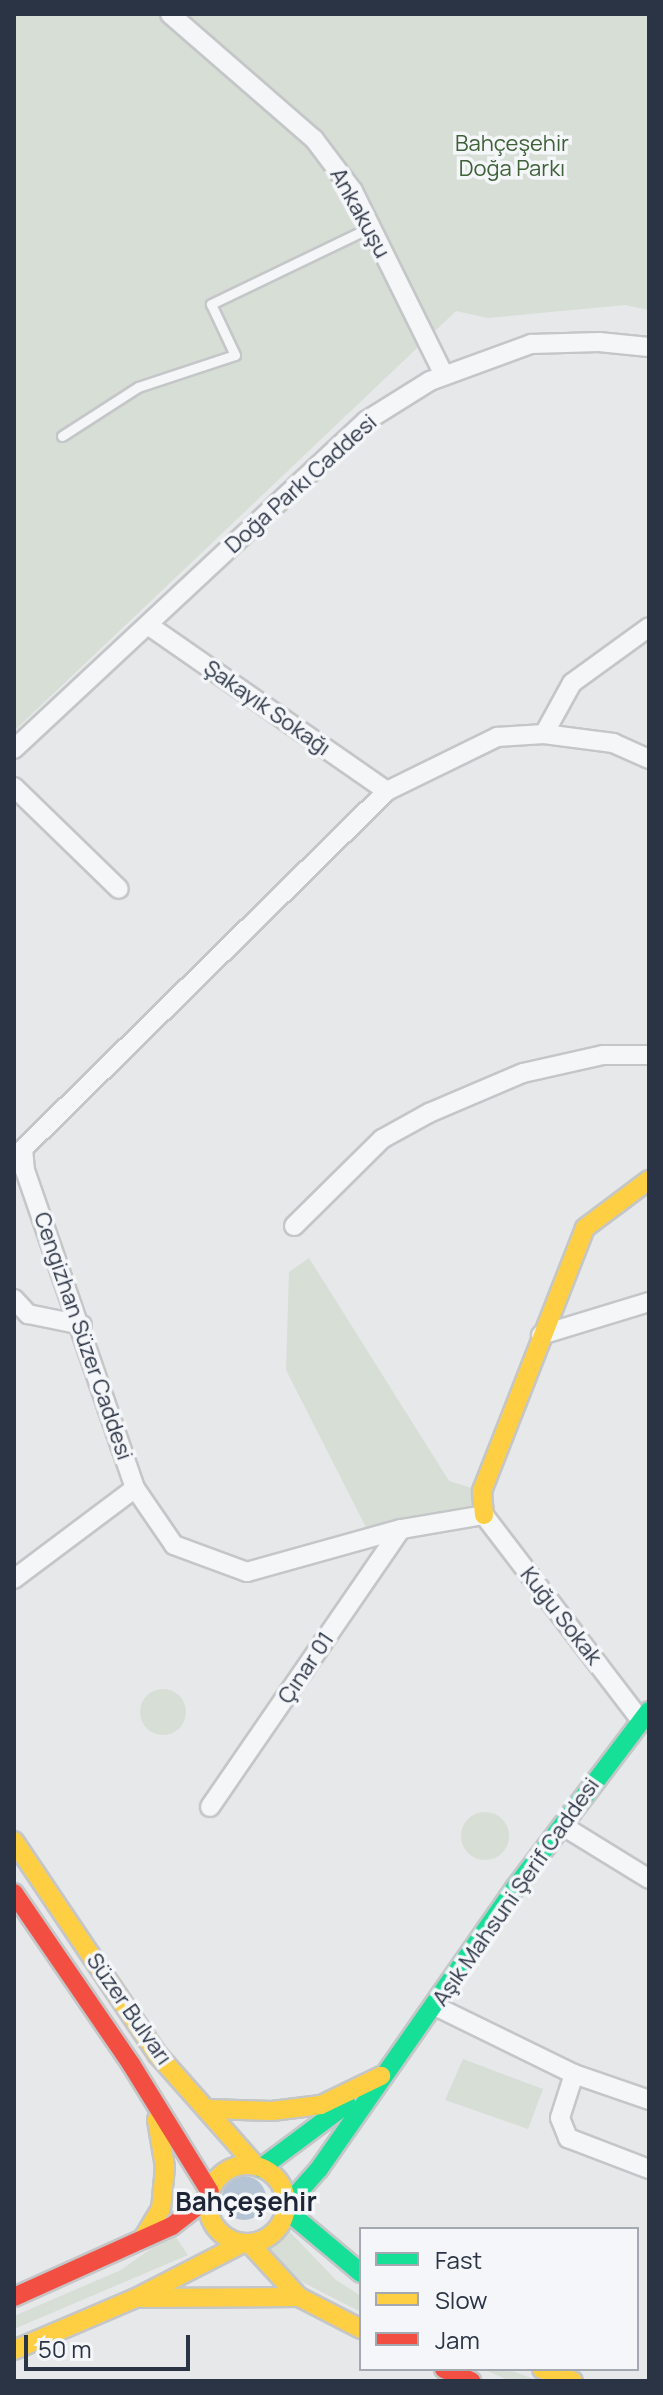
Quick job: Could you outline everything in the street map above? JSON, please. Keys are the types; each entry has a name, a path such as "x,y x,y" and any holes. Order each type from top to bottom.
{"main road":[{"path":"484,1515 482,1491 585,1228 649,1180"},
{"name":"Aşık Mahsuni Şerif Caddesi","path":"384,2075 644,1714"},
{"name":"Süzer Bulvarı","path":"14,1841 157,2054 258,2167"},
{"name":"Süzer Bulvarı","path":"14,1893 209,2195"},
{"path":"207,2109 227,2113 321,2105 384,2075"},
{"path":"14,2297 172,2226 209,2195 225,2171 258,2167 384,2075"},
{"path":"14,2350 136,2298 246,2243 273,2234 286,2207 319,2169 384,2075"},
{"path":"144,2237 161,2209 165,2167 154,2106"},
{"path":"258,2167 282,2185 286,2207 359,2271"},
{"path":"209,2195 216,2228 246,2243 299,2297 359,2328"},
{"path":"136,2298 299,2297"},
{"path":"448,2371 471,2381"},
{"path":"547,2371 573,2381"}],"street":[{"name":"Ankakuşu","path":"170,14 314,139 353,191 444,375"},
{"name":"Doğa Parkı Caddesi","path":"14,749 366,421 444,375 531,344 599,342 649,347"},
{"name":"Şakayık Sokağı","path":"148,625 387,791"},
{"path":"544,734 572,683 649,627"},
{"name":"Cengizhan Süzer Caddesi","path":"484,1515 401,1529 247,1572 174,1545 135,1488 19,1146 387,791 497,737 544,734 613,743 649,759"},
{"path":"14,787 119,889"},
{"path":"294,1226 382,1139 429,1113 523,1073 603,1055 649,1055"},
{"path":"14,1299 28,1314 82,1325"},
{"path":"541,1335 649,1302"},
{"path":"14,1579 135,1488"},
{"name":"Kuğu Sokak","path":"484,1515 644,1714"},
{"name":"Çınar 01","path":"210,1807 401,1529"},
{"path":"563,1826 649,1879"},
{"path":"435,2006 574,2074 649,2100"},
{"path":"574,2074 560,2118 568,2138 649,2169"}],"lane":[{"path":"62,436 138,387 235,355 211,304 371,227"}],"green space":[{"name":"Bahçeşehir Doğa Parkı","path":"14,14 649,14 649,310 625,305 488,318 456,311 14,731"},
{"path":"309,1258 449,1481 482,1491 484,1515 372,1539 286,1370 289,1272"},
{"path":"163,1689 179,1696 186,1712 179,1728 163,1735 147,1728 140,1712 147,1696"},
{"path":"485,1812 502,1819 509,1836 502,1853 485,1860 468,1853 461,1836 468,1819"},
{"path":"463,2059 543,2089 528,2129 445,2100"},
{"path":"287,2229 336,2280 359,2295 359,2311 302,2282 260,2249"},
{"path":"173,2233 188,2255 14,2329 14,2316 121,2270"},
{"path":"488,2371 512,2371 539,2381 510,2381"}],"water":[{"path":"244,2176 260,2182 266,2198 260,2214 244,2220 228,2214 222,2198 228,2182"}],"traffic: fast":[{"path":"287,2205 319,2169 515,1888 649,1711"},
{"path":"261,2168 347,2104"},
{"path":"286,2210 359,2271"}],"traffic: slow":[{"path":"484,1515 482,1491 585,1228 649,1180"},
{"path":"14,1841 157,2054 256,2166"},
{"path":"207,2109 272,2111 321,2105 381,2076"},
{"path":"144,2237 161,2209 165,2167 157,2120"},
{"path":"247,2165 262,2168 275,2176 283,2189 286,2204 283,2219 275,2232 262,2240 247,2243 232,2240 219,2232 211,2219 208,2204 211,2189 219,2176 232,2168 247,2165"},
{"path":"14,2350 136,2298 243,2243"},
{"path":"249,2243 299,2297 359,2328"},
{"path":"143,2298 299,2297"},
{"path":"547,2371 573,2381"}],"traffic: jam":[{"path":"14,1893 131,2064 210,2192"},
{"path":"14,2297 172,2226 208,2198"},
{"path":"448,2371 471,2381"}],"district":[{"name":"Bahçeşehir","path":"246,2202"}]}
